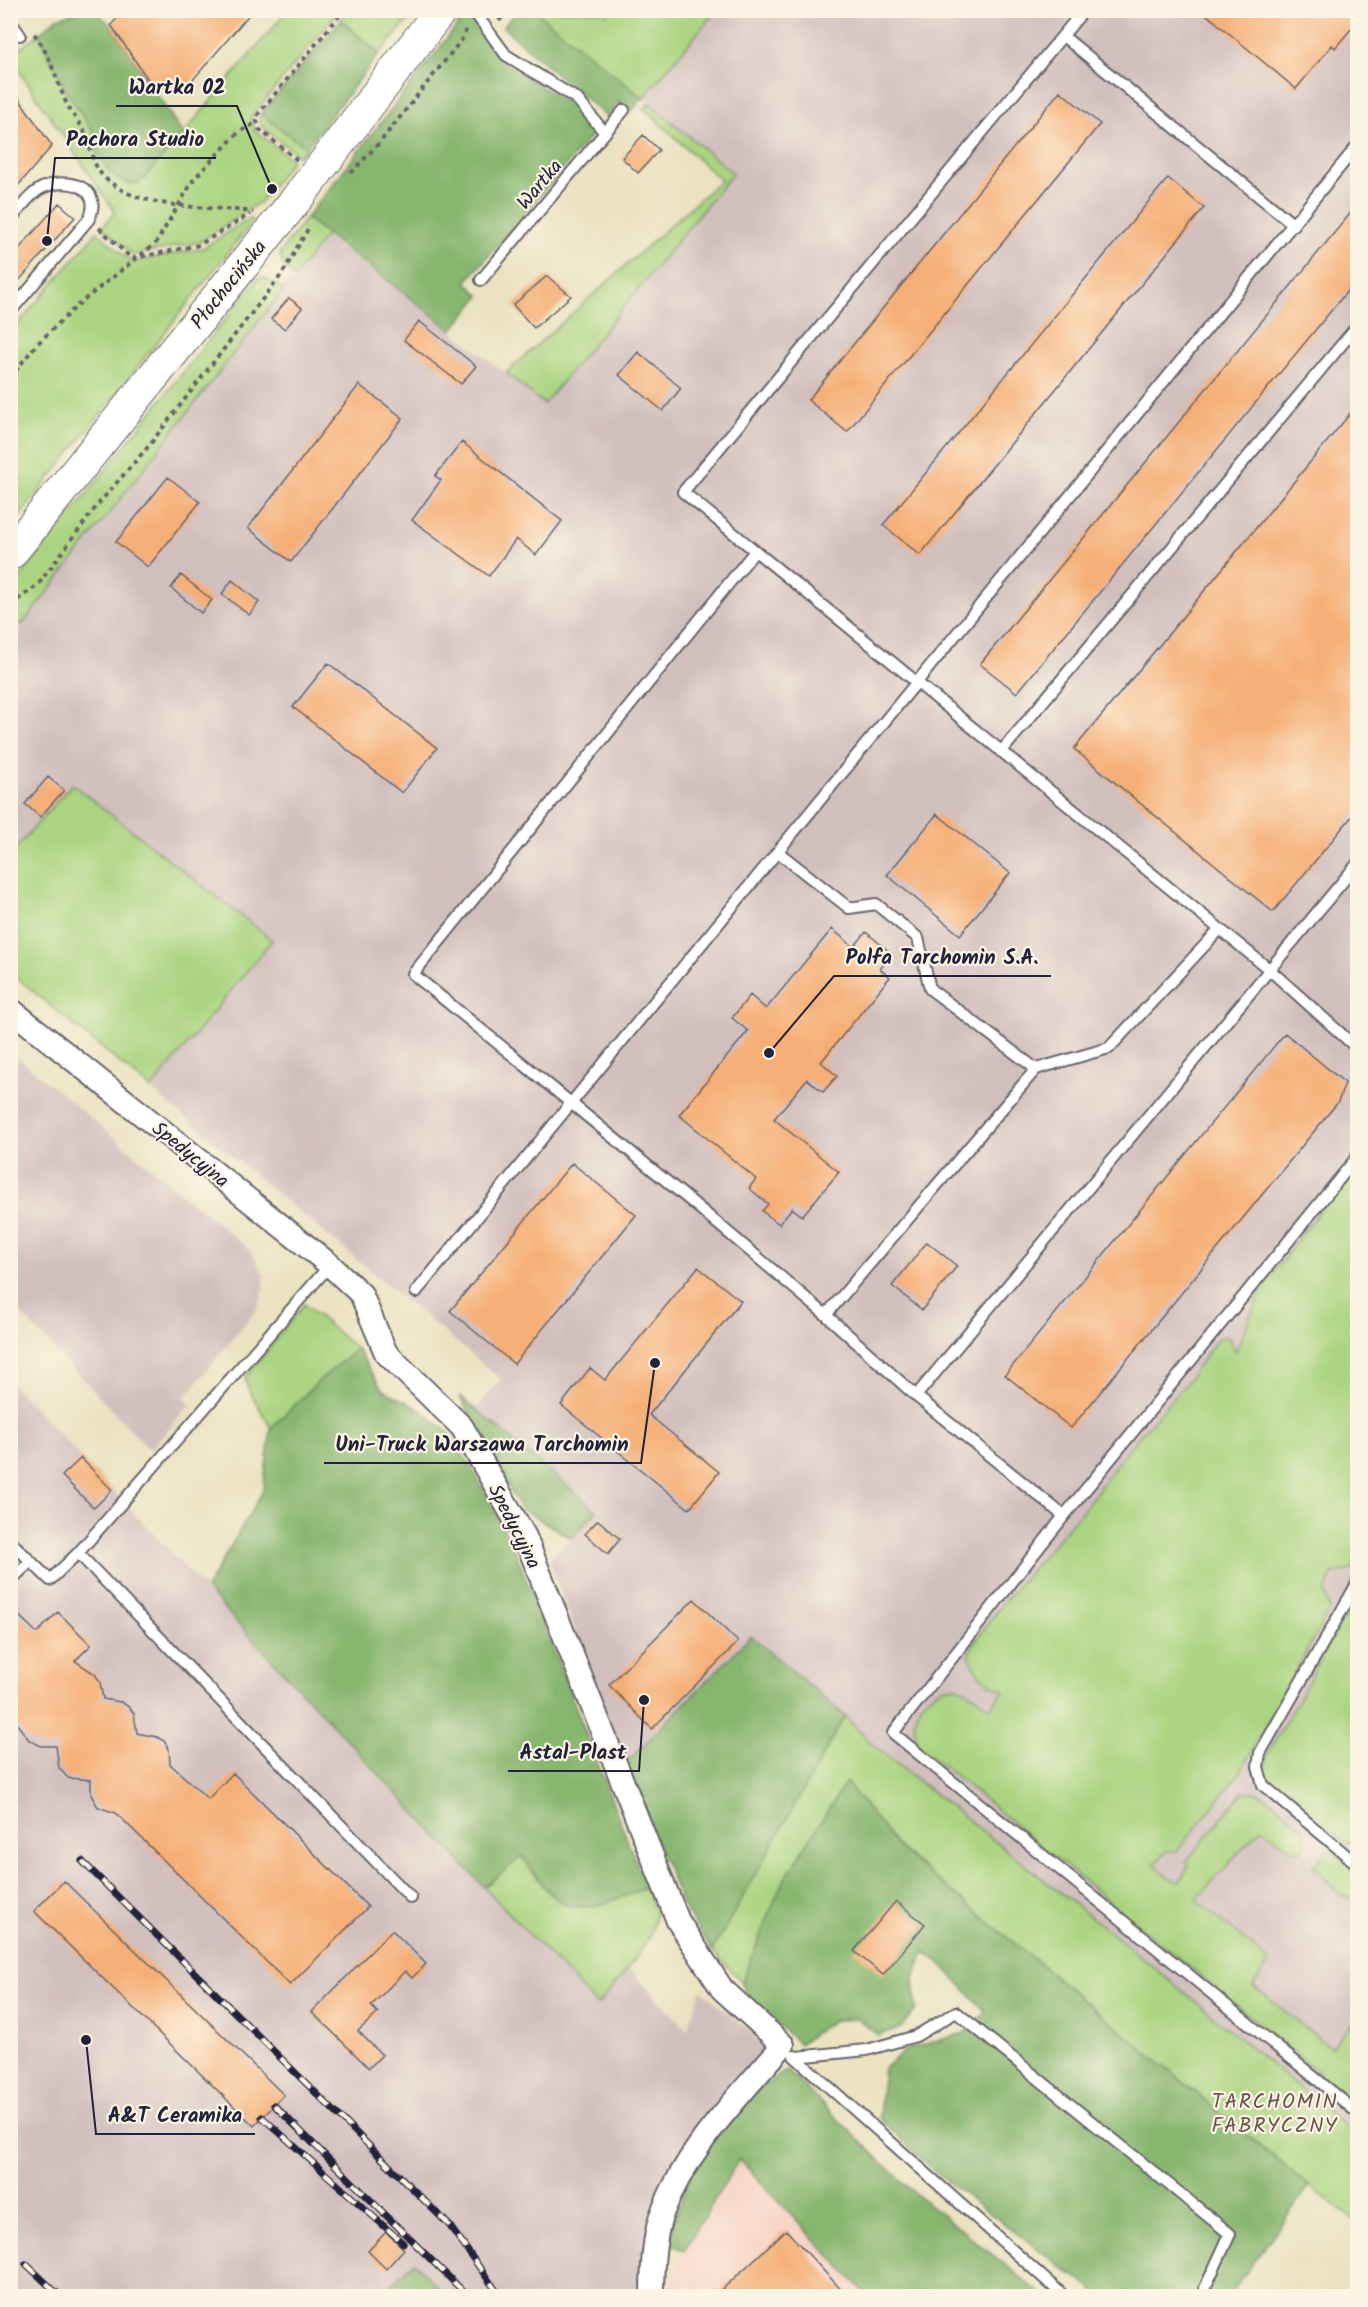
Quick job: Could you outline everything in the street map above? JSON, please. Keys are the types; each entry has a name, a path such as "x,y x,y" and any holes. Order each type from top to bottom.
{"main road":[{"name":"Płochocińska","path":"10,554 295,201 453,16"}],"street":[{"name":"Spedycyjna","path":"10,1009 330,1266 361,1294 386,1353 462,1427 525,1537 678,1921 722,1989 789,2051"},
{"path":"652,2296 652,2269 662,2212 691,2154 789,2051"}],"lane":[{"path":"473,10 506,55 577,99 605,133"},
{"path":"1083,10 683,492 1269,969 1358,1049"},
{"path":"10,21 20,35"},
{"path":"1063,36 1294,225"},
{"name":"Wartka","path":"481,280 624,110"},
{"path":"416,1292 1358,145"},
{"path":"10,220 42,188 62,181 73,182 84,189 92,201 89,219 10,312"},
{"path":"1001,752 1358,325"},
{"path":"755,551 413,974 572,1103 826,1315 916,1396 1064,1516"},
{"path":"778,852 849,908 876,904 918,938 930,988 1036,1069"},
{"path":"916,1396 1358,863"},
{"path":"826,1315 1036,1069 1109,1048 1220,929"},
{"path":"1358,1156 1064,1516 893,1733 1358,2113"},
{"path":"10,1541 50,1580 78,1553 330,1266"},
{"path":"78,1553 411,1898"},
{"path":"10,1581 31,1561"},
{"path":"1358,1582 1260,1753 1258,1767 1263,1785 1358,1865"},
{"path":"789,2051 867,2050 916,2036 956,2012 1230,2234 1205,2288"},
{"path":"789,2051 1064,2296"}],"path":[{"path":"297,159 259,129 256,117 344,10"},
{"path":"346,180 381,141 463,38 468,27 453,16"},
{"path":"20,35 30,32 37,36 71,114 85,132 92,157 104,176 121,190 196,209 228,208 254,212 199,245 135,258 129,256 99,227"},
{"path":"10,378 36,345 80,303 156,243 176,205 194,179 238,134 257,122"},
{"path":"10,605 37,586 99,503 147,448 290,264 313,222"}],"shaded area":[{"path":"716,11 1357,11 1357,2135 1128,1946 874,1746 845,1716 751,1636 624,1765 549,1560 597,1510 476,1409 501,1379 151,1089 272,940 72,785 11,854 11,639 327,234 544,403 733,172 643,98"},
{"path":"11,1052 250,1250 264,1275 264,1290 256,1310 185,1397 190,1404 150,1450 11,1303"},
{"path":"10,1382 597,2004 629,1969 687,2030 701,1990 752,2033 763,2048 764,2060 681,2155 645,2296 446,2296 414,2263 381,2296 11,2296"},
{"path":"739,2159 868,2296 674,2296 670,2287 684,2251"}],"green space":[{"path":"80,11 96,12 111,25 183,134 139,184 121,181 109,172 94,147 93,131 66,91 39,34 57,18"},
{"path":"287,11 339,11 251,117 255,130 292,160 260,202 200,242 133,255 102,227 115,212 11,59 11,55 39,34 66,91 93,131 94,147 109,172 131,185 167,153"},
{"path":"349,11 416,11 379,54 341,20"},
{"path":"517,11 535,11 643,98 630,112 619,101 607,117 503,27"},
{"path":"535,11 601,11 606,15 611,11 716,11 643,98"},
{"path":"466,14 501,57 518,73 574,106 595,131 466,282 480,296 452,330 306,218"},
{"path":"341,20 379,54 306,148 261,114"},
{"path":"649,103 733,173 544,404 506,373 721,180 644,109"},
{"path":"261,114 306,148 299,156 262,127 259,118"},
{"path":"250,218 253,221 11,527 11,332 97,232 132,262 203,248"},
{"path":"306,218 327,234 294,277 283,265 280,253"},
{"path":"258,278 265,278 284,289 22,625 11,619 11,589"},
{"path":"72,784 272,940 151,1089 11,973 11,854"},
{"path":"1357,1173 1357,1561 1352,1570 1332,1574 1325,1593 1330,1609 1239,1774 1177,1851 1166,1851 1155,1864 1169,1879 1179,1882 1189,1865 1186,1862 1242,1793 1250,1792 1268,1798 1305,1831 1306,1845 1301,1851 1295,1851 1261,1828 1196,1900 1243,1938 1269,1963 1253,1986 1331,2048 1351,2024 1357,2029 1357,2104 919,1746 914,1725 922,1704 940,1689 954,1687 966,1690 990,1708 1004,1691 986,1681 979,1673 969,1655 973,1644 1003,1603 1088,1504 1125,1452 1184,1386 1218,1338 1228,1337 1236,1351 1262,1288 1338,1186"},
{"path":"304,1304 357,1349 322,1378 271,1428 249,1390 245,1378"},
{"path":"357,1349 382,1389 419,1409 448,1432 474,1472 515,1551 646,1888 596,1905 575,1907 553,1896 522,1856 484,1887 206,1589 263,1491 271,1428 322,1378"},
{"path":"459,1395 597,1511 571,1538 520,1508"},
{"path":"1357,1595 1357,1853 1356,1847 1350,1842 1345,1843 1268,1780 1264,1771 1267,1755"},
{"path":"751,1636 845,1716 712,1951 684,1908 624,1765"},
{"path":"845,1716 874,1746 1128,1946 1357,2135 1357,2222 1309,2186 899,1848 846,1782 781,1885 742,1982 712,1951"},
{"path":"846,1782 899,1848 1309,2186 1229,2296 1101,2296 936,2173 879,2117 884,2068 906,2050 964,2033 986,2012 938,1961 924,1952 914,1978 916,2010 901,2028 878,2035 857,2019 834,2020 799,2044 746,1995 742,1982 781,1885"},
{"path":"1328,1850 1353,1868 1357,1901 1339,1894 1313,1866"},
{"path":"522,1856 543,1885 593,1906 646,1888 655,1910 655,1921 650,1933 634,1960 597,2005 484,1887"},
{"path":"787,2070 909,2188 1044,2296 868,2296 739,2159 684,2251 666,2241 695,2163 751,2095"},
{"path":"414,2262 446,2296 381,2296"}],"building":[{"path":"125,10 253,10 185,89 153,87 111,25"},
{"path":"1201,10 1358,10 1358,21 1335,48 1332,45 1296,89"},
{"path":"10,86 52,146 10,195"},
{"path":"1060,91 1100,124 847,432 808,400"},
{"path":"643,135 659,150 638,173 622,158"},
{"path":"1168,178 1204,208 920,555 883,525"},
{"path":"59,203 75,217 10,291 10,259"},
{"path":"1358,204 1358,278 1017,693 980,664"},
{"path":"547,276 571,296 534,328 513,305"},
{"path":"289,298 302,308 285,329 271,319"},
{"path":"419,321 476,366 461,384 404,340"},
{"path":"638,352 681,388 663,411 619,375"},
{"path":"359,385 403,418 291,562 248,528"},
{"path":"1358,404 1358,809 1273,912 1074,749"},
{"path":"462,442 562,521 536,555 516,539 489,576 412,520 441,480 435,476"},
{"path":"168,477 200,502 148,567 116,542"},
{"path":"181,575 212,600 201,613 171,588"},
{"path":"232,580 259,602 249,615 222,594"},
{"path":"328,663 437,748 402,793 293,707"},
{"path":"48,777 64,790 40,817 25,804"},
{"path":"937,814 1010,873 960,935 887,875"},
{"path":"832,929 854,947 866,932 892,954 880,969 890,977 821,1062 837,1076 823,1092 807,1079 774,1119 839,1172 802,1216 792,1208 779,1224 762,1211 768,1204 749,1188 756,1179 679,1115 748,1031 732,1018 750,995 766,1009"},
{"path":"1285,1033 1345,1083 1338,1102 1071,1428 1005,1375"},
{"path":"572,1163 636,1215 514,1364 450,1311"},
{"path":"927,1242 957,1266 922,1310 892,1286"},
{"path":"698,1267 741,1301 649,1415 719,1472 689,1509 561,1405 590,1368 605,1380"},
{"path":"81,1458 112,1490 94,1508 62,1476"},
{"path":"598,1520 620,1539 608,1554 585,1534"},
{"path":"694,1599 738,1642 652,1729 609,1685"},
{"path":"10,1607 37,1633 58,1612 91,1645 75,1661 95,1674 100,1682 103,1699 121,1702 129,1707 134,1714 137,1733 157,1737 164,1741 169,1749 170,1764 208,1799 233,1773 368,1907 290,1985 116,1813 98,1807 91,1795 91,1780 68,1778 59,1768 56,1746 41,1746 29,1740 10,1715"},
{"path":"64,1881 284,2095 254,2126 34,1911"},
{"path":"896,1901 925,1924 883,1975 854,1951"},
{"path":"392,1930 426,1964 412,1978 405,1971 371,2006 378,2013 358,2031 382,2055 369,2068 312,2012"},
{"path":"786,2230 847,2296 715,2296"},
{"path":"386,2232 404,2249 386,2269 368,2251"}],"railway":[{"path":"82,1861 449,2225 500,2296"},
{"path":"274,2105 468,2296"},
{"path":"262,2117 403,2243"},
{"path":"26,2264 60,2296"}],"place":[{"name":"Wartka 02","path":"272,189"},
{"name":"Pachora Studio","path":"47,241"},
{"name":"Polfa Tarchomin S.A.","path":"769,1053"},
{"name":"Uni-Truck Warszawa Tarchomin","path":"655,1363"},
{"name":"Astal-Plast","path":"644,1700"},
{"name":"A&T Ceramika","path":"86,2040"}],"district":[{"name":"TARCHOMIN FABRYCZNY","path":"1275,2113"}]}
